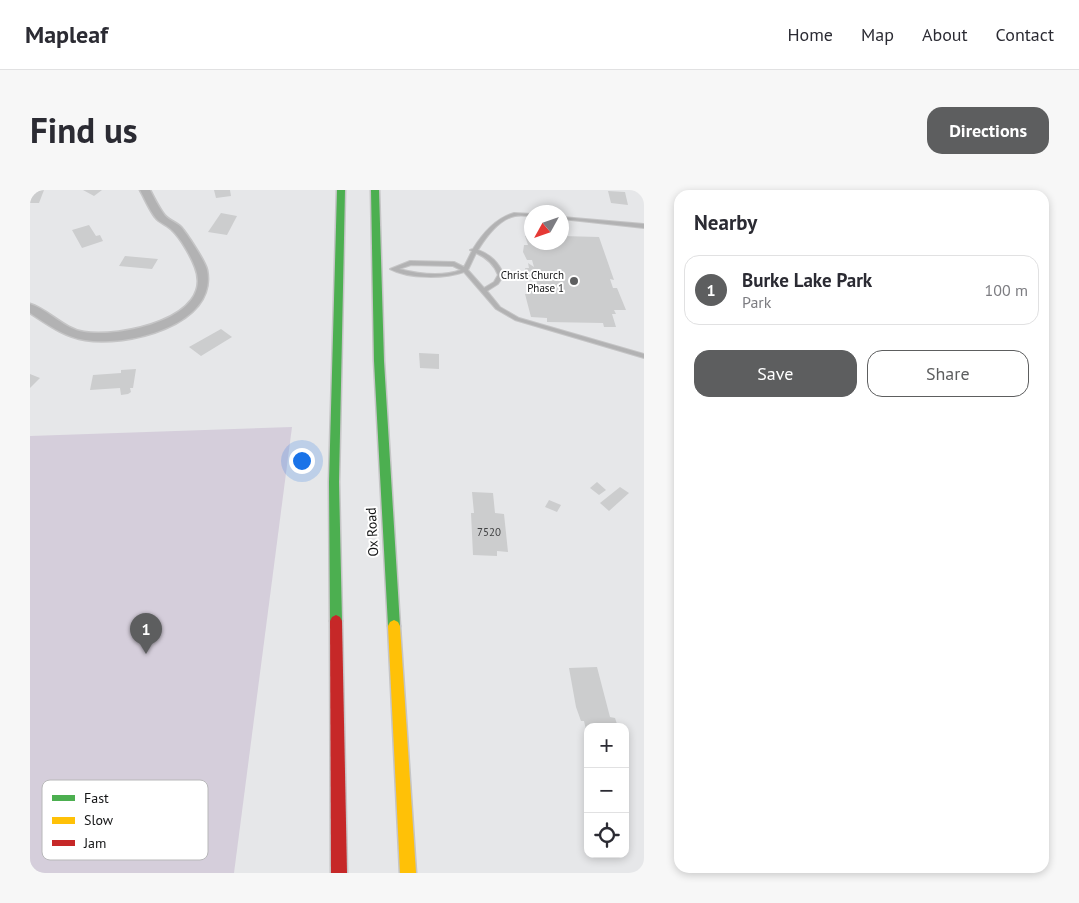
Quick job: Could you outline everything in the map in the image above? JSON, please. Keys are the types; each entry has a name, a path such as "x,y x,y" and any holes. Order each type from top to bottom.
{"highway":[{"path":"339,873 334,482 344,269 341,190"},
{"name":"Ox Road","path":"375,190 371,269 408,873"}],"street":[{"path":"30,308 76,334 108,338 133,336 158,328 176,319 189,309 202,286 201,268 177,229 160,217 145,190"}],"lane":[{"path":"371,269 394,269 412,275 455,275 464,270 473,250 488,232 513,214 524,215"},
{"path":"569,219 644,226"},
{"path":"473,250 486,255 498,264 501,274 496,283 483,291"},
{"path":"394,269 410,263 454,264 464,270 498,308 517,319 644,356"}],"shaded area":[{"path":"292,427 234,873 30,873 30,436"}],"building":[{"path":"44,190 39,203 30,203 30,191"},
{"path":"83,190 102,190 94,196"},
{"path":"214,190 230,190 231,196 216,198"},
{"path":"608,191 625,192 628,205 611,203"},
{"path":"221,213 237,216 227,235 208,232"},
{"path":"89,225 96,236 100,235 103,241 82,248 72,230"},
{"name":"Christ Church Phase 1","path":"569,236 599,237 614,280 610,279 613,288 617,288 626,310 614,310 616,314 612,314 616,327 604,327 603,323 547,322 547,318 531,317 525,294 530,294 528,283 537,283 536,278 528,277 525,268 529,268 528,263 534,267 532,260 527,260 523,252 524,245 524,250 569,250"},
{"path":"125,256 158,259 152,269 119,266"},
{"path":"221,329 232,337 201,356 189,347"},
{"path":"419,353 439,354 439,369 420,368"},
{"path":"136,369 133,388 130,388 131,392 128,394 121,395 120,388 90,390 93,375 121,373 121,370"},
{"path":"30,374 40,378 30,388"},
{"path":"597,482 606,490 599,495 590,488"},
{"path":"620,487 629,493 609,511 600,503"},
{"path":"472,492 493,493 495,513 504,514 508,552 497,551 497,556 473,555 471,513 474,513"},
{"path":"549,500 561,505 557,512 545,507"},
{"path":"597,667 610,717 615,718 617,723 584,723 584,721 581,721 576,707 569,668"}],"traffic: fast":[{"path":"336,621 334,482 341,190"},
{"path":"375,190 379,361 394,626"}],"traffic: slow":[{"path":"394,626 408,873"}],"traffic: jam":[{"path":"336,621 339,873"}],"place":[{"name":"Christ Church Phase 1","path":"574,281"},
{"name":"Burke Lake Park","path":"146,654"}]}
